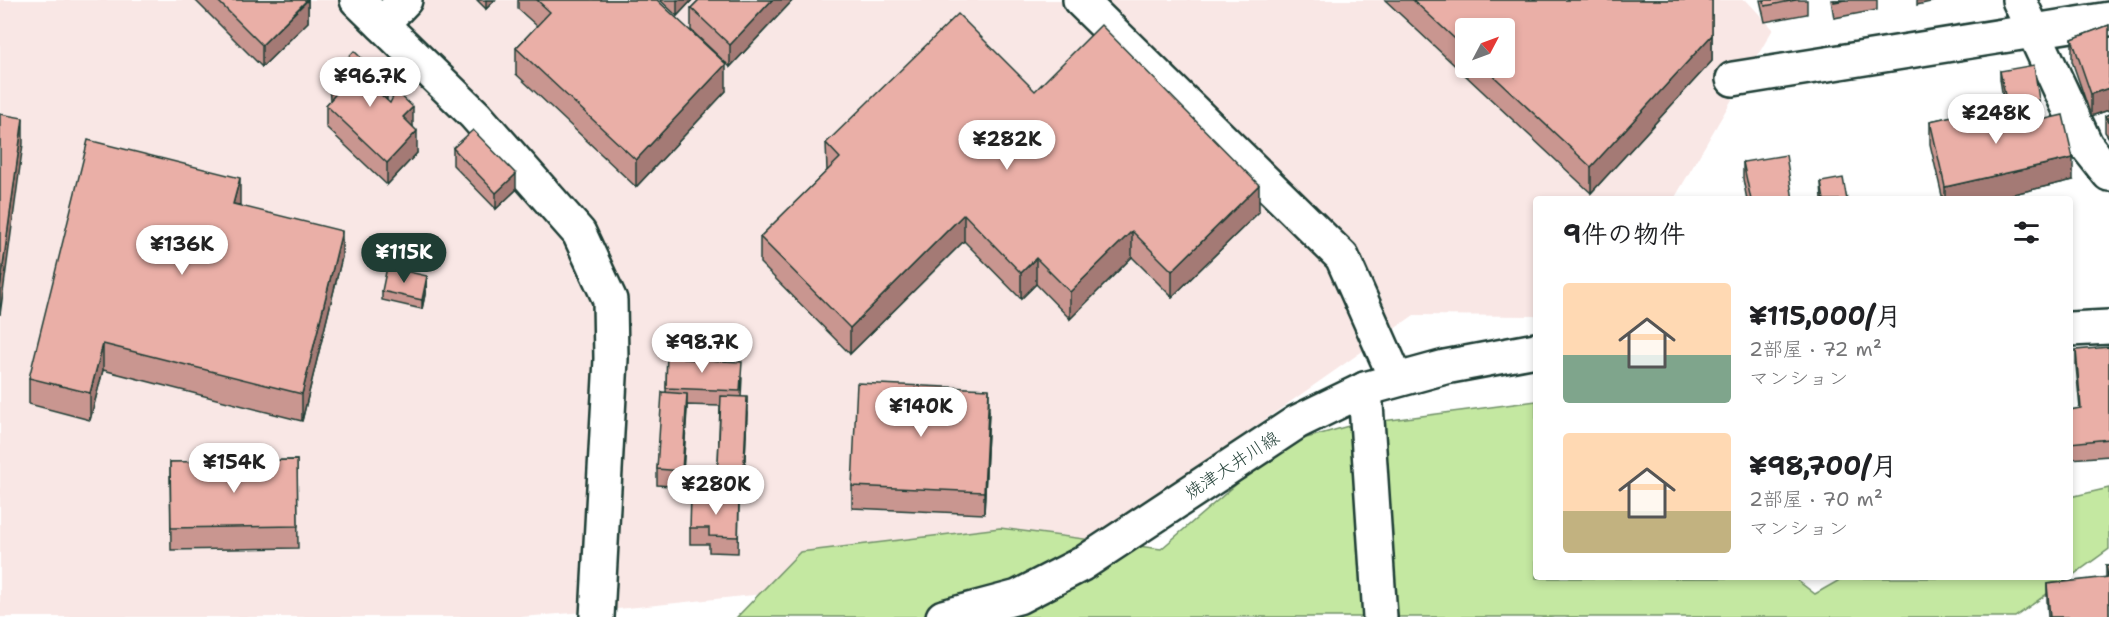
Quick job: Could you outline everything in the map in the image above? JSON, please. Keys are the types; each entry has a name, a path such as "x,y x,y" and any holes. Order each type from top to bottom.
{"street":[{"path":"357,0 475,115 579,233 609,300 611,359 597,617"},
{"path":"382,24 405,0"},
{"path":"1080,0 1342,257 1396,379"},
{"path":"2019,0 2086,145 2109,174"},
{"path":"1732,79 2109,19"},
{"path":"2073,329 2109,327"},
{"name":"焼津大井川線","path":"943,617 1018,597 1082,564 1298,422 1365,389 1445,367 1533,351"},
{"path":"1365,389 1380,617"}],"shaded area":[{"path":"0,0 1746,0 1773,29 1676,196 1533,196 1533,316 1414,315 1059,564 521,617 0,617"}],"green space":[{"path":"1533,401 1533,580 1797,580 1815,594 1840,580 2066,580 2015,617 737,617 800,552 1000,528 1161,549 1282,445 1352,425"},
{"path":"2109,488 2109,549 2073,575 2073,496"}],"building":[{"path":"217,0 307,0 262,45"},
{"path":"537,0 657,0 726,64 636,160 516,48 550,12"},
{"path":"699,0 772,0 730,45 691,8"},
{"path":"1413,0 1712,0 1712,35 1591,167 1496,78 1515,78 1515,18 1455,18 1455,39"},
{"path":"1764,0 1796,0 1765,6"},
{"path":"958,14 1035,91 1101,25 1259,185 1172,271 1132,231 1070,292 1036,258 1021,273 964,214 850,328 760,237 840,158 826,143"},
{"path":"2109,25 2109,88 2091,94 2072,39"},
{"path":"354,51 387,83 378,92 390,103 396,91 413,107 403,117 417,131 387,163 326,105 341,88 329,78"},
{"path":"2034,65 2039,100 2007,105 2000,71"},
{"path":"2006,104 2011,127 2063,115 2073,158 1945,187 1930,121"},
{"path":"0,114 23,118 0,288"},
{"path":"473,130 516,174 496,193 453,148"},
{"path":"88,140 240,178 233,204 342,231 302,394 103,344 90,393 29,378"},
{"path":"1786,155 1792,196 1750,196 1743,162"},
{"path":"1843,178 1846,196 1823,196 1821,182"},
{"path":"387,267 427,276 422,300 382,291"},
{"path":"2109,347 2109,439 2073,443 2073,409 2081,408 2076,350"},
{"path":"667,352 685,353 683,359 742,362 740,391 666,388"},
{"path":"857,383 989,389 984,492 852,486"},
{"path":"662,392 687,394 682,471 657,469"},
{"path":"721,396 747,397 743,487 717,486"},
{"path":"297,460 298,526 171,528 170,462"},
{"path":"691,497 739,499 738,537 709,536 709,528 690,528"},
{"path":"2106,565 2109,565 2109,617 2050,617 2047,584 2108,577"}]}
